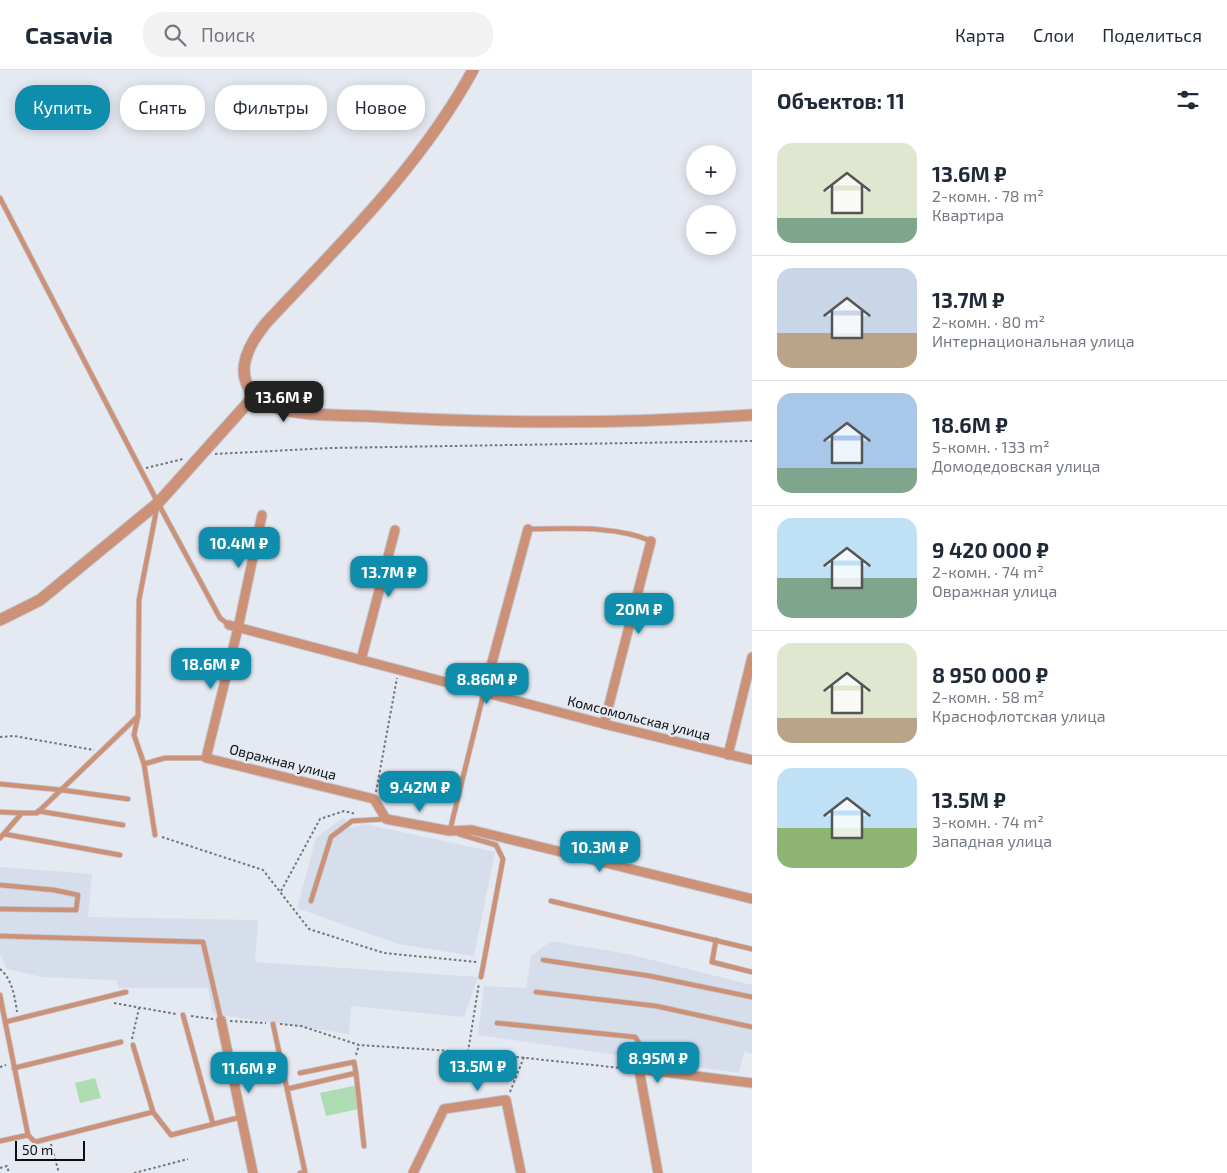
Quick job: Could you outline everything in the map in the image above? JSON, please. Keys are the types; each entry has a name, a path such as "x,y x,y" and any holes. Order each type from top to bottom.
{"street":[{"path":"473,70 440,125 404,173 255,337 246,354 244,367 246,380 255,395 271,406 286,410 450,420 621,422 752,416"},
{"path":"0,620 40,600 158,503 255,395"},
{"path":"206,758 238,628 262,515"},
{"path":"484,692 528,529"},
{"path":"361,660 395,530"},
{"path":"604,724 651,541"},
{"name":"Комсомольская улица","path":"229,625 604,724 752,760"},
{"path":"728,754 752,657"},
{"name":"Овражная улица","path":"206,758 374,799"},
{"path":"374,799 386,819 450,831 472,830 752,899"},
{"path":"221,1020 253,1173"},
{"path":"658,1173 639,1069 752,1083"},
{"path":"414,1173 444,1109 506,1100 521,1173"}],"lane":[{"path":"0,198 158,503 220,618 229,625"},
{"path":"155,835 144,764 134,735 138,716 139,600 158,503"},
{"path":"528,529 580,529 634,534 651,541"},
{"path":"481,977 503,859 496,845 450,831 484,692"},
{"path":"38,812 138,716"},
{"path":"144,764 165,758 206,758"},
{"path":"0,784 128,799"},
{"path":"0,812 22,814 38,812 122,826"},
{"path":"2,836 22,814"},
{"path":"311,901 331,837 352,821 386,819"},
{"path":"2,836 120,855"},
{"path":"0,885 54,890 78,895 76,910 0,908"},
{"path":"551,901 752,948"},
{"path":"0,936 204,942 221,1020"},
{"path":"716,940 712,962 752,972"},
{"path":"543,960 650,976 752,997"},
{"path":"5,1022 126,992"},
{"path":"536,992 656,1006 752,1027"},
{"path":"0,995 28,1135 35,1142 152,1112"},
{"path":"183,1015 213,1124"},
{"path":"497,1023 635,1037 643,1049 639,1069"},
{"path":"274,1024 303,1173"},
{"path":"14,1068 121,1042"},
{"path":"133,1045 152,1112 170,1135 241,1117"},
{"path":"300,1073 354,1062 364,1146"},
{"path":"287,1089 356,1073"},
{"path":"0,1141 28,1135"}],"path":[{"path":"202,455 330,448 752,441"},
{"path":"140,469 184,459"},
{"path":"374,799 399,670"},
{"path":"0,737 14,736 102,751"},
{"path":"155,835 263,870 309,929 384,953 484,963"},
{"path":"0,969 6,974 14,997 18,1019"},
{"path":"468,1052 481,977"},
{"path":"125,1005 134,1007"},
{"path":"132,1035 139,1008"},
{"path":"221,1020 301,1026 359,1045 468,1052 639,1069"},
{"path":"354,1062 359,1045"},
{"path":"506,1100 524,1058"},
{"path":"50,1138 59,1173"},
{"path":"134,1173 188,1159"},
{"path":"0,1168 7,1166 9,1173"}],"shaded area":[{"path":"344,817 349,828 365,824 495,852 474,956 398,944 297,908 316,838"},
{"path":"0,867 92,874 88,917 258,920 255,962 478,977 464,1017 351,1006 349,1034 213,1014 208,988 119,988 116,980 42,977 7,969 0,953"},
{"path":"551,941 628,954 752,985 752,1054 744,1052 739,1073 478,1035 484,986 526,988 531,956"}],"green space":[{"path":"95,1078 101,1098 80,1103 75,1083"},
{"path":"358,1085 363,1108 326,1116 320,1093"}]}
